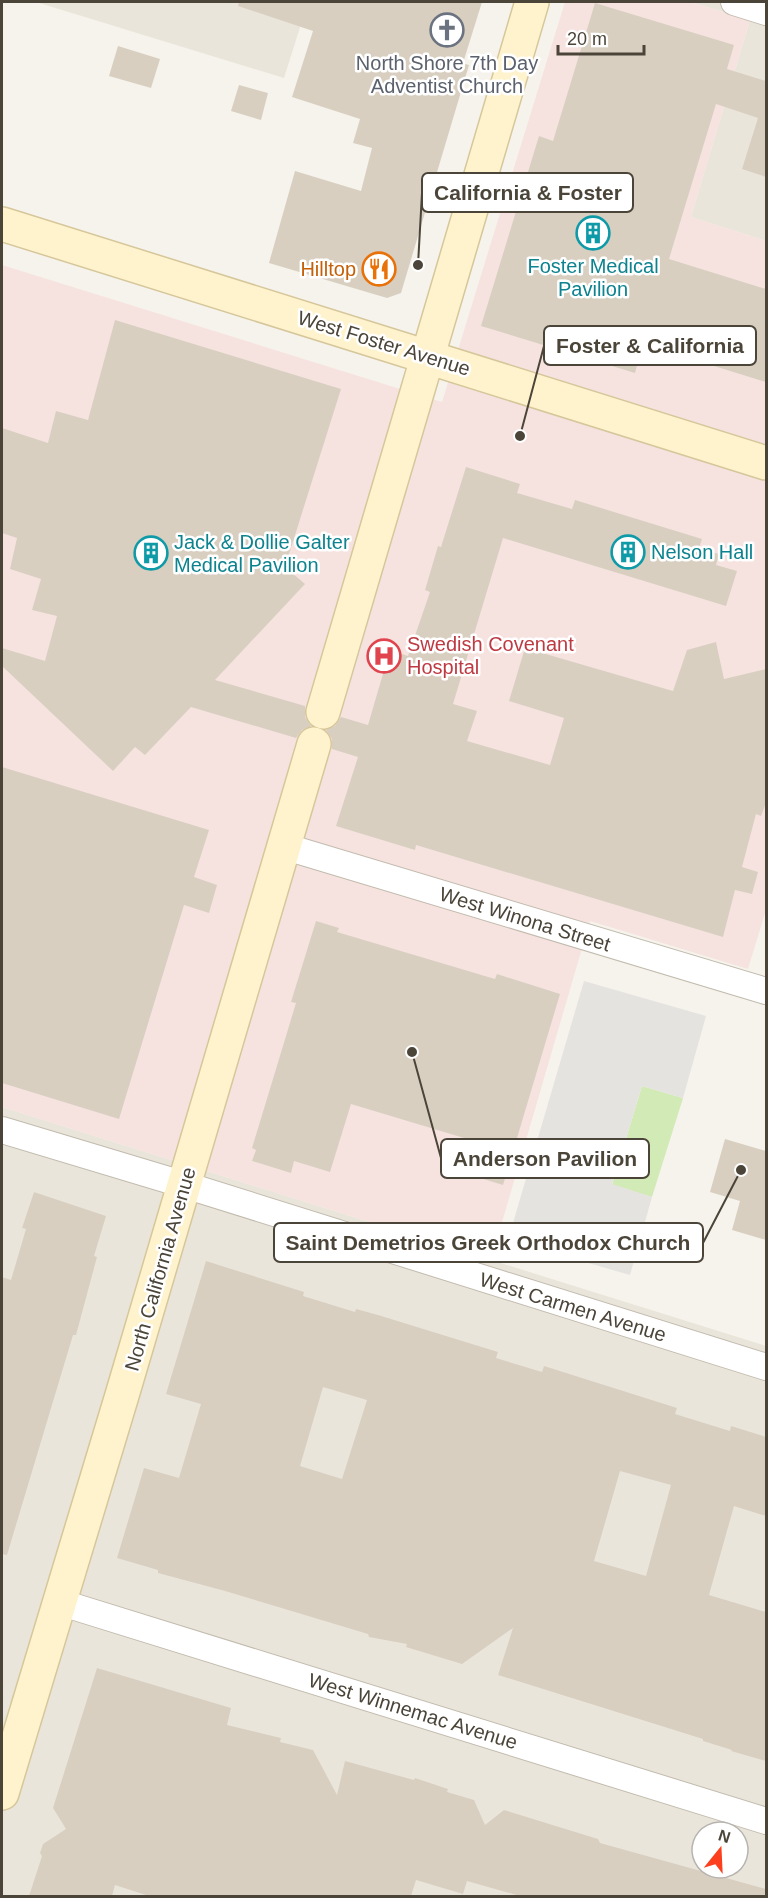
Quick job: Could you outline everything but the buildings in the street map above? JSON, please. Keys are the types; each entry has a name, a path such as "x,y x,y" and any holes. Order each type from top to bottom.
{"main road":[{"path":"323,712 532,2"},
{"name":"West Foster Avenue","path":"2,224 766,463"},
{"name":"North California Avenue","path":"2,1793 314,744"}],"street":[{"path":"734,2 766,12"},
{"name":"West Winona Street","path":"283,846 766,991"},
{"name":"West Carmen Avenue","path":"2,1130 766,1367"},
{"name":"West Winnemac Avenue","path":"59,1602 766,1821"}],"shaded area":[{"path":"36,2 308,2 284,78"},
{"name":"Swedish Covenant Hospital","path":"565,2 690,2 750,20 691,217 766,241 766,910 748,969 590,921 491,1260 2,1107 2,265 442,402"},
{"path":"690,2 766,2 766,241 691,217 750,20"},
{"path":"584,981 706,1016 683,1098 642,1086 612,1184 652,1197 630,1275 508,1240"},
{"path":"2,1107 766,1346 766,1896 2,1896"}],"green space":[{"path":"642,1086 683,1098 652,1197 612,1185"}],"place":[{"name":"North Shore 7th Day Adventist Church","path":"447,30"},
{"name":"Foster Medical Pavilion","path":"593,233"},
{"name":"California & Foster","path":"418,265"},
{"name":"Hilltop","path":"379,269"},
{"name":"Foster & California","path":"520,436"},
{"name":"Nelson Hall","path":"628,552"},
{"name":"Jack & Dollie Galter Medical Pavilion","path":"151,553"},
{"name":"Swedish Covenant Hospital","path":"384,656"},
{"name":"Anderson Pavilion","path":"412,1052"},
{"name":"Saint Demetrios Greek Orthodox Church","path":"741,1170"}]}
